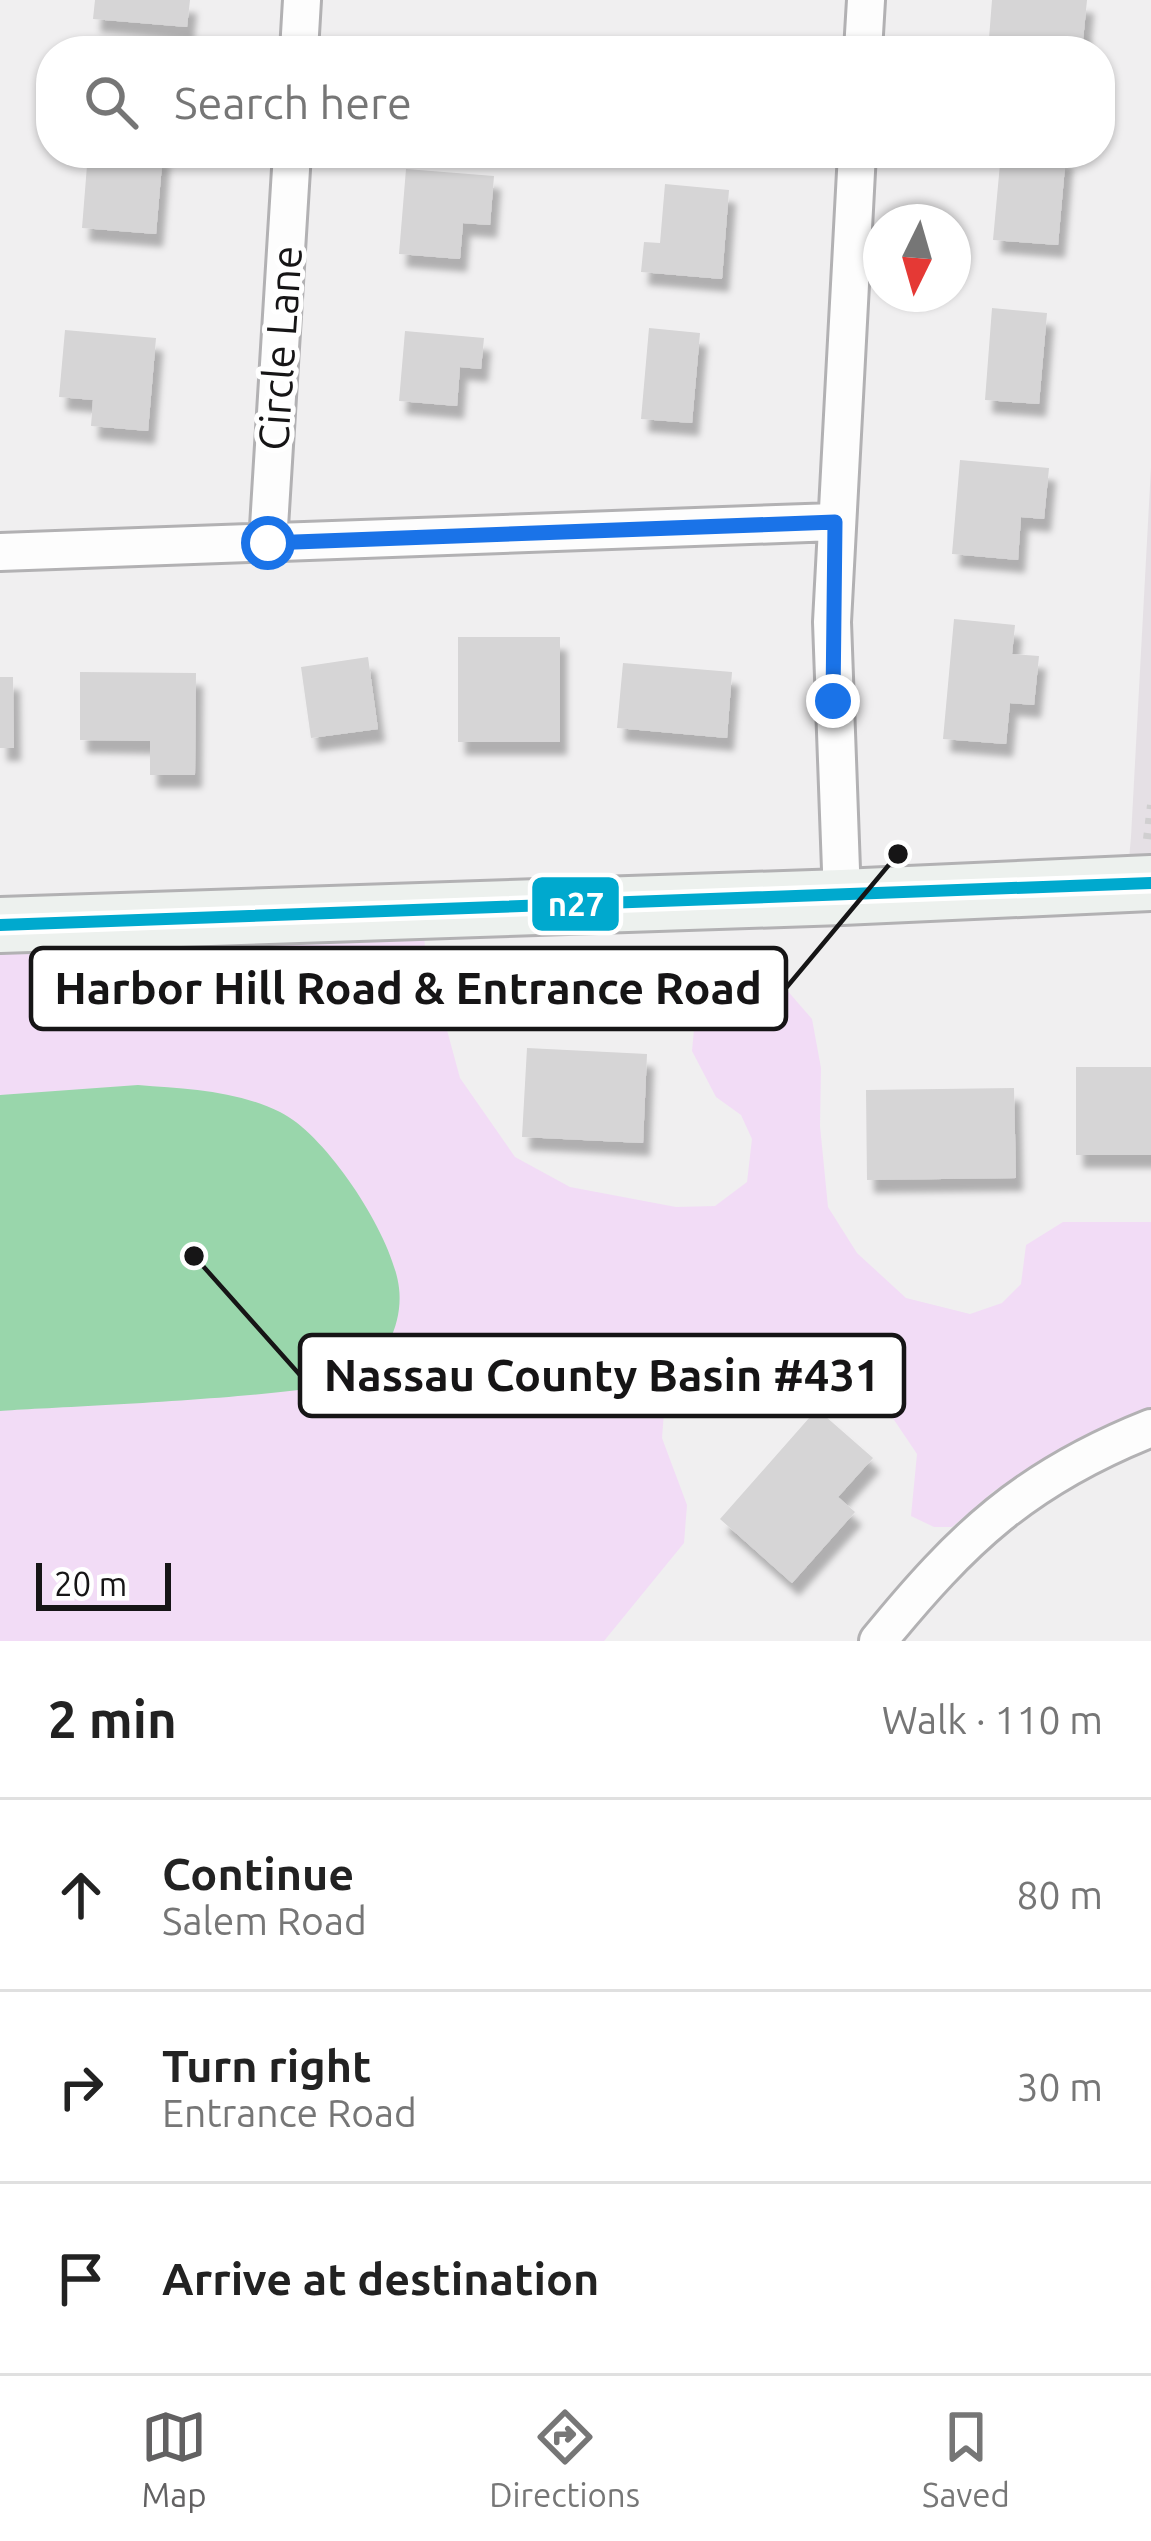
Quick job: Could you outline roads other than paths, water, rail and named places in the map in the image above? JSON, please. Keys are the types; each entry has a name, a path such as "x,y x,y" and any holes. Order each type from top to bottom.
{"street":[{"path":"300,36 302,0"},
{"path":"864,36 866,0"},
{"name":"Circle Lane","path":"268,543 291,168"},
{"path":"842,897 833,701 835,522 856,168"},
{"path":"0,552 835,522"},
{"path":"0,925 1151,883"},
{"path":"878,1641 941,1564 1015,1498 1106,1446 1151,1428"}],"place":[{"name":"Harbor Hill Road & Entrance Road","path":"898,854"},
{"name":"Nassau County Basin #431","path":"194,1256"}]}
